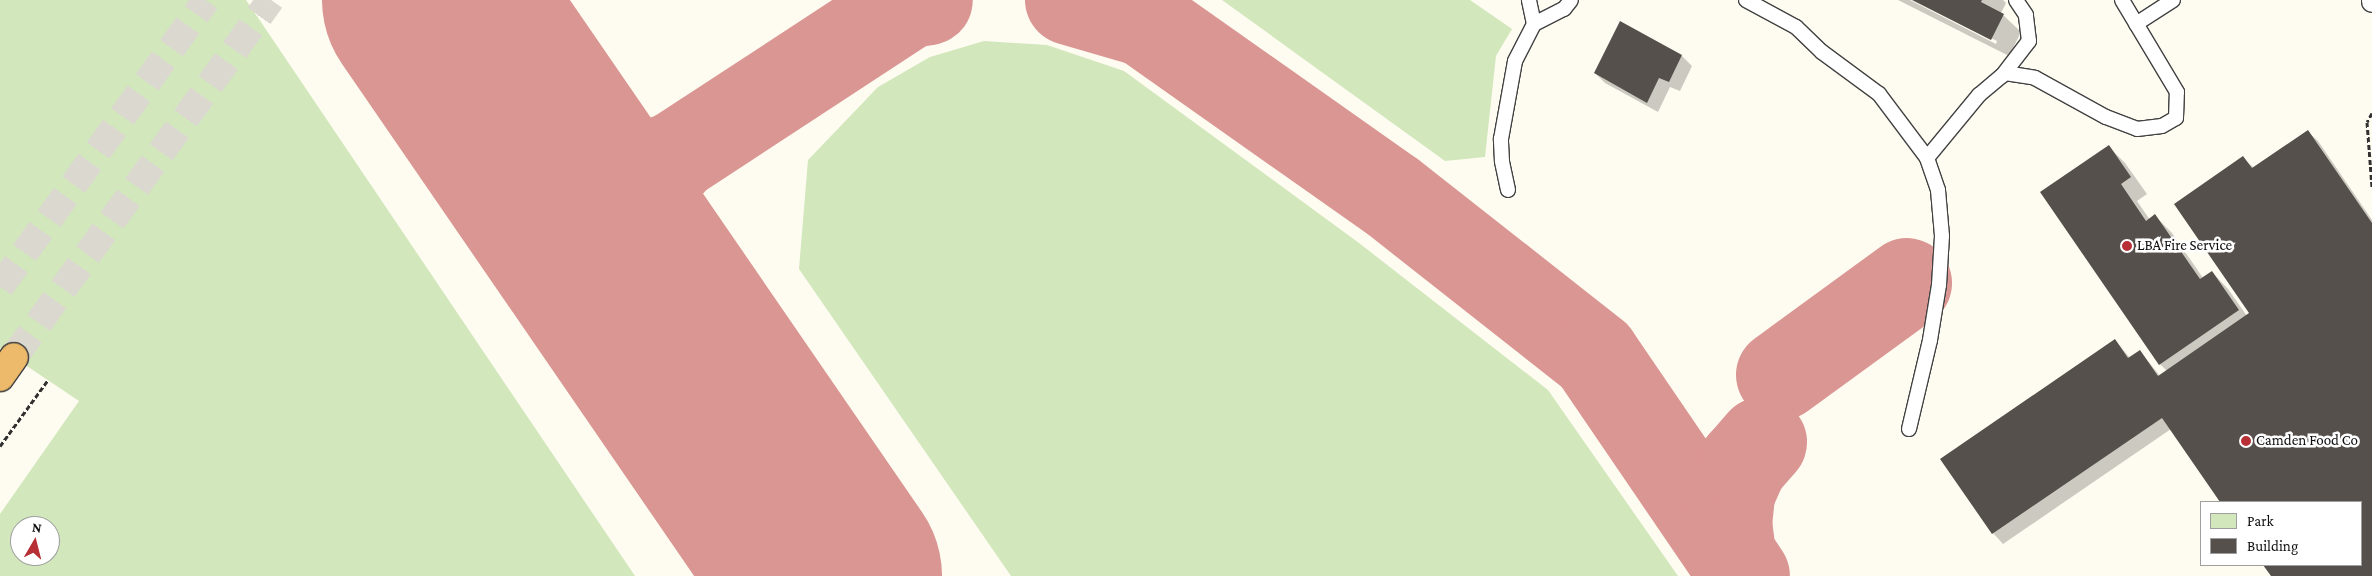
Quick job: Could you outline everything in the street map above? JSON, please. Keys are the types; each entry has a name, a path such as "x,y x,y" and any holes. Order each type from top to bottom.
{"lane":[{"path":"1529,0 1534,24"},
{"path":"1508,190 1502,161 1502,139 1515,61 1534,24 1564,9 1571,0"},
{"path":"1746,0 1796,27 1822,52 1879,94 1927,158 1938,190 1942,236 1939,285 1930,340 1909,429"},
{"path":"1927,158 1979,95 2005,73 2029,41 2026,15 2016,0"},
{"path":"2005,73 2034,78 2106,118 2137,129 2162,126 2176,118 2176,92 2122,0"},
{"path":"2136,24 2173,0"}],"path":[{"path":"2372,113 2367,122 2372,187"},
{"path":"0,446 48,380"}],"green space":[{"path":"0,0 246,0 635,576 0,576 0,514 79,401 0,348"},
{"path":"1222,0 1470,0 1512,29 1496,56 1485,157 1445,161"},
{"path":"984,41 1047,45 1124,71 1359,243 1548,390 1678,576 1011,576 799,269 808,160 878,87 930,57"}],"building":[{"path":"1912,0 1982,0 1981,2 2004,14 1991,40"},
{"path":"1620,21 1682,55 1669,82 1659,78 1647,103 1594,73"},
{"path":"2308,130 2372,223 2372,576 2271,576 2264,566 2362,566 2362,501 2219,501 2162,418 1992,534 1940,459 2115,339 2128,358 2140,350 2158,376 2249,313 2174,204 2243,156 2252,168"},
{"name":"LBA Fire Service","path":"2109,145 2131,177 2121,184 2146,221 2155,214 2200,279 2212,271 2239,310 2159,365 2040,192"}],"taxiway":[{"path":"676,156 910,3 928,0"},
{"path":"1070,0 1145,22 1392,196 1595,356 1745,576"},
{"path":"512,115 544,149 585,169 631,173 676,156 649,188 632,225 629,265 644,307"},
{"path":"1781,375 1907,283"},
{"path":"729,428 761,506 767,532 764,556 758,576"},
{"path":"1731,555 1727,524 1730,493 1743,464 1762,442"}],"runway":[{"path":"434,0 830,576"}],"tunnel":[{"path":"0,287 206,0"},
{"path":"14,357 271,0"}],"place":[{"name":"LBA Fire Service","path":"2127,246"},
{"name":"Camden Food Co","path":"2246,441"}]}
